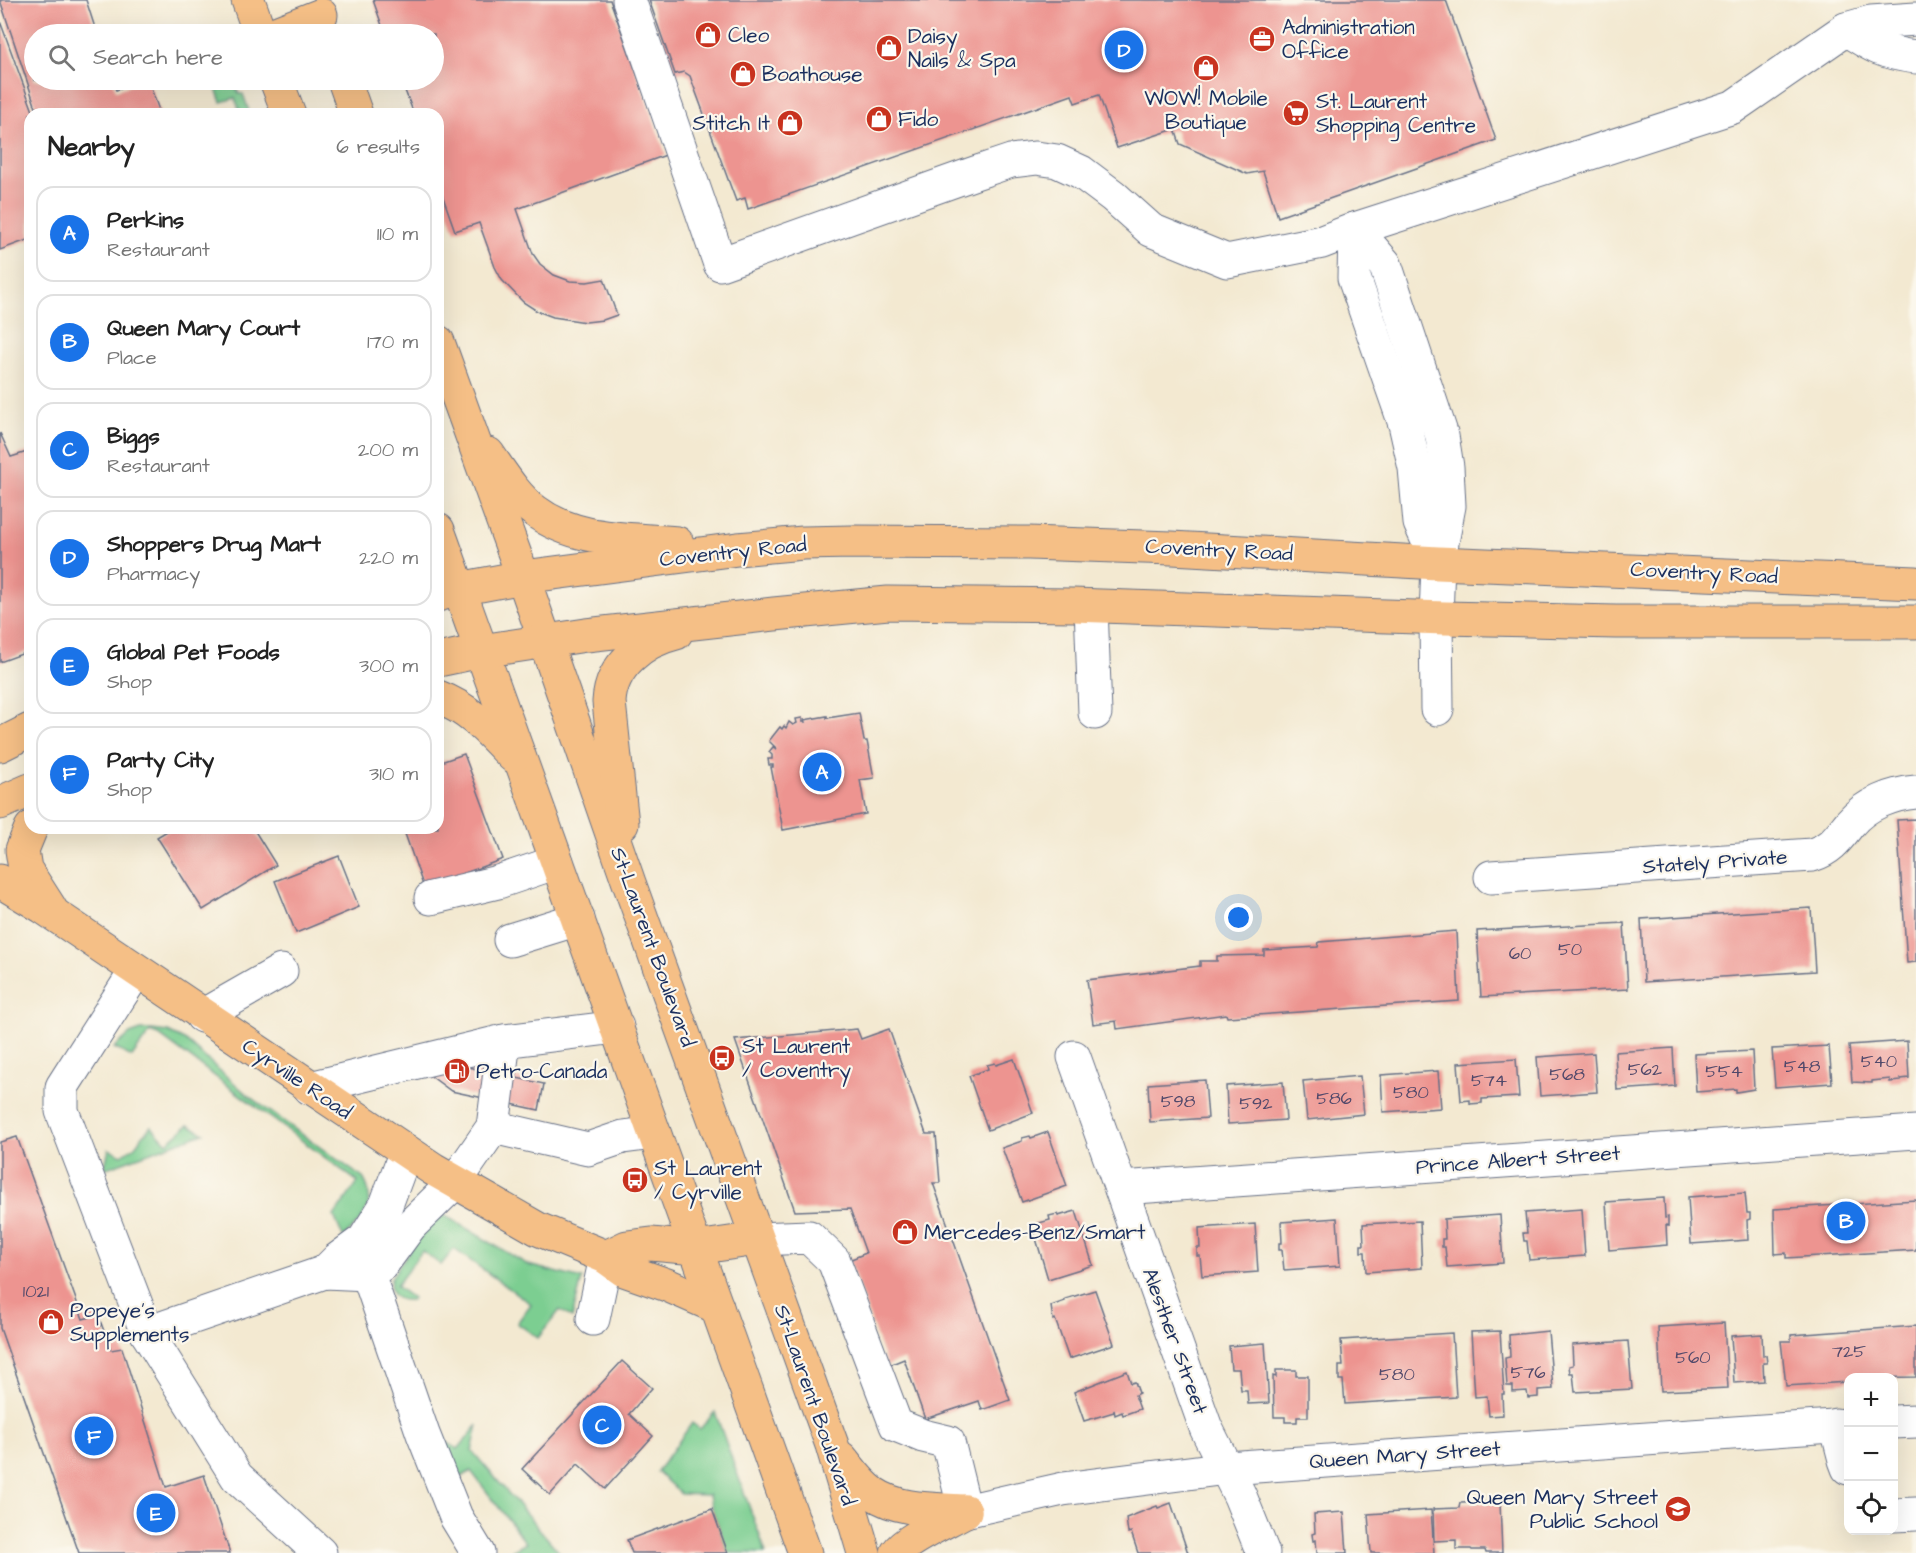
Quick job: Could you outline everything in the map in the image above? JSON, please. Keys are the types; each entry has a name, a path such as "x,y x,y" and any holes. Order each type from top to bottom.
{"main road":[{"path":"248,0 256,24"},
{"path":"300,24 322,16"},
{"path":"280,90 287,108"},
{"path":"348,90 354,108"},
{"name":"St-Laurent Boulevard","path":"444,359 523,577 629,883 832,1445 864,1553"},
{"path":"467,424 520,498 550,521 574,531 596,536 738,549"},
{"name":"Coventry Road","path":"449,592 523,577 738,549 803,543 852,542 1029,543 1172,548 1438,563 1916,584"},
{"path":"444,564 449,592 482,651 805,1553"},
{"path":"444,659 545,641 888,603 1091,606 1616,622 1916,622"},
{"path":"629,883 609,702 613,679 629,659 661,637 774,614"},
{"path":"444,700 476,717 523,766"},
{"path":"0,745 24,733"},
{"path":"0,803 24,793"},
{"path":"29,834 22,850 26,868 56,917"},
{"name":"Cyrville Road","path":"5,891 56,917 310,1088 455,1182 538,1229 606,1257 624,1270 667,1285 717,1307"},
{"path":"606,1257 627,1247 651,1244 696,1248 757,1239"},
{"path":"832,1445 858,1479 873,1493 916,1508 965,1511"},
{"path":"897,1553 899,1549 918,1536 965,1511"}],"street":[{"path":"628,0 720,264 1011,161 1036,158 1057,161 1081,172 1113,196 1151,230 1227,261 1322,242 1354,229 1733,107 1846,29 1870,22 1916,20"},
{"path":"1846,29 1872,47 1891,54 1916,57"},
{"path":"1354,229 1385,264 1442,436 1447,467 1449,506 1438,563 1437,709"},
{"path":"1091,606 1095,713"},
{"name":"Stately Private","path":"1491,877 1812,855 1833,844 1851,822 1865,810 1892,797 1916,792"},
{"path":"431,898 498,882 557,862"},
{"path":"510,940 578,919"},
{"path":"136,971 62,1087 62,1111 147,1333 237,1477 320,1553"},
{"path":"202,1016 281,971"},
{"path":"310,1088 504,1041 617,1027"},
{"path":"147,1333 325,1272 368,1274 382,1264 410,1226 455,1182 494,1127 504,1041"},
{"name":"Alesther Street","path":"1074,1057 1206,1428 1227,1468 1263,1553"},
{"path":"494,1127 588,1149 623,1137 654,1133"},
{"name":"Prince Albert Street","path":"1120,1188 1916,1132"},
{"path":"325,1272 338,1259 364,1240 386,1205 406,1151"},
{"path":"757,1239 809,1237 834,1261 896,1425 923,1436 948,1442 965,1511"},
{"path":"593,1319 606,1257"},
{"path":"368,1274 411,1404 456,1517 478,1553"},
{"path":"1898,1422 1916,1420"},
{"path":"1842,1425 1844,1448"},
{"name":"Queen Mary Street","path":"965,1511 1063,1489 1227,1468 1842,1425"},
{"path":"1898,1515 1916,1514"}],"green space":[{"path":"217,90 237,90 239,94 243,94 248,108 239,108 235,98 221,102"},
{"path":"141,1030 168,1032 186,1041 250,1097 363,1178 369,1195 368,1203 366,1211 356,1225 343,1237 334,1216 358,1182 159,1035 150,1032 132,1057 114,1048 130,1034"},
{"path":"188,1125 204,1133 104,1169 109,1149 122,1155 135,1146 151,1126 167,1143"},
{"path":"444,1215 528,1265 582,1279 572,1318 560,1310 538,1338 517,1323 531,1304 454,1249 441,1265 422,1251 396,1286 412,1298 411,1300 397,1298 392,1292 391,1278 425,1227"},
{"path":"715,1412 766,1553 728,1553 709,1495 681,1494 657,1472 692,1423 700,1429"},
{"path":"478,1425 472,1451 560,1553 508,1553 526,1543 471,1471 453,1482 437,1437 458,1449"}],"building":[{"path":"0,0 86,0 94,24 24,24 24,72"},
{"path":"373,0 610,0 666,155 517,209 533,254 540,264 554,275 570,281 587,282 604,279 617,315 586,322 553,317 537,311 523,302 502,280 479,223 455,231 444,200 444,108 412,108 405,90 444,90 444,24 381,24"},
{"name":"St. Laurent Shopping Centre","path":"649,0 1446,0 1496,140 1278,217 1263,171 1247,174 1180,144 1175,129 1117,148 1099,95 1075,103 1072,95 748,209 745,198 736,201 690,76 684,72 675,74"},
{"path":"0,21 32,108 24,108 24,241 0,250"},
{"path":"30,90 152,90 158,108 36,108"},
{"path":"0,433 11,457 24,453 24,653 0,662"},
{"path":"859,713 874,778 860,780 866,814 783,830 771,767 773,765 769,765 768,759 772,759 769,752 773,747 777,749 769,741 780,727 786,728 789,722 793,725 797,723 796,719 802,718 802,722 805,722 804,720 827,716 827,718"},
{"path":"464,754 503,859 424,888 405,834 444,834 444,761"},
{"path":"1916,819 1916,962 1907,963 1897,820"},
{"path":"162,834 257,834 276,865 203,910 157,837"},
{"path":"339,856 359,907 296,933 275,881"},
{"path":"1811,908 1815,971 1644,982 1641,919"},
{"path":"1624,923 1628,989 1481,997 1477,931"},
{"path":"1456,931 1459,1001 1227,1017 1226,1014 1117,1029 1116,1021 1093,1024 1087,980 1200,966 1200,961 1217,961 1217,956 1264,955 1264,950 1318,947 1319,942"},
{"name":"Mercedes-Benz/Smart","path":"857,1029 861,1039 889,1029 926,1134 936,1134 940,1183 933,1183 1010,1400 982,1410 979,1401 925,1419 904,1359 887,1366 849,1260 866,1253 850,1209 795,1211 735,1040"},
{"path":"1907,1041 1909,1078 1890,1082 1890,1079 1872,1081 1872,1083 1852,1082 1849,1045"},
{"path":"1829,1046 1832,1083 1775,1087 1772,1049"},
{"name":"Petro-Canada","path":"422,1047 454,1064 544,1084 539,1110 451,1091 432,1077"},
{"path":"1673,1048 1675,1086 1617,1090 1615,1052"},
{"path":"1752,1051 1754,1089 1736,1092 1736,1089 1696,1092 1694,1054"},
{"path":"1594,1053 1597,1092 1540,1096 1537,1057"},
{"path":"1014,1059 1033,1113 988,1130 969,1076 988,1069 987,1065 995,1063 996,1065"},
{"path":"1516,1059 1519,1097 1482,1099 1482,1103 1470,1104 1470,1100 1461,1101 1458,1063"},
{"path":"1438,1071 1441,1108 1383,1112 1381,1075"},
{"path":"1360,1076 1364,1114 1307,1120 1303,1081"},
{"path":"1205,1080 1208,1118 1150,1122 1148,1084"},
{"path":"1283,1082 1286,1120 1228,1124 1226,1086"},
{"path":"1048,1132 1067,1186 1022,1202 1002,1148 1022,1141 1022,1138 1030,1136 1031,1138"},
{"path":"17,1137 83,1319 98,1315 111,1350 122,1348 166,1487 204,1475 230,1553 79,1553 0,1328 0,1142"},
{"path":"1745,1193 1747,1213 1750,1213 1750,1219 1747,1220 1748,1240 1691,1244 1688,1197"},
{"path":"1664,1198 1665,1218 1668,1217 1667,1245 1609,1250 1606,1202"},
{"path":"1916,1200 1916,1250 1786,1258 1786,1253 1775,1254 1774,1209"},
{"path":"1582,1209 1585,1256 1529,1260 1527,1241 1524,1241 1523,1233 1527,1233 1525,1213"},
{"path":"1076,1211 1093,1265 1048,1279 1032,1225 1050,1220 1049,1216"},
{"path":"1500,1215 1503,1263 1447,1267 1445,1247 1442,1247 1442,1239 1445,1239 1444,1219"},
{"path":"1337,1218 1340,1266 1284,1270 1282,1250 1279,1250 1279,1243 1282,1243 1281,1222"},
{"path":"1420,1221 1422,1268 1366,1272 1365,1252 1361,1252 1361,1245 1364,1245 1363,1224"},
{"path":"1255,1224 1258,1272 1202,1276 1200,1256 1197,1256 1197,1248 1200,1248 1199,1228"},
{"path":"1095,1290 1114,1344 1069,1359 1055,1319 1053,1320 1051,1306"},
{"path":"1724,1323 1728,1388 1661,1391 1658,1327"},
{"path":"1916,1326 1916,1377 1898,1377 1898,1373 1844,1373 1844,1382 1786,1386 1781,1341 1791,1341 1791,1335"},
{"path":"1500,1331 1503,1415 1489,1416 1487,1396 1475,1397 1471,1332"},
{"path":"1548,1331 1553,1389 1538,1390 1538,1397 1528,1398 1527,1391 1513,1392 1513,1386 1507,1386 1505,1358 1510,1357 1509,1335"},
{"path":"1452,1333 1456,1397 1345,1404 1343,1380 1339,1380 1339,1366 1343,1366 1341,1340"},
{"path":"1762,1334 1763,1356 1766,1355 1767,1363 1763,1363 1764,1381 1734,1383 1731,1336"},
{"path":"1628,1341 1632,1389 1575,1392 1573,1373 1570,1373 1569,1366 1573,1365 1572,1345"},
{"path":"1265,1343 1269,1403 1248,1404 1247,1390 1241,1390 1239,1369 1231,1369 1229,1346"},
{"path":"622,1361 652,1388 629,1414 653,1436 605,1489 578,1464 550,1495 522,1469"},
{"path":"1276,1370 1296,1370 1296,1376 1308,1376 1308,1417 1297,1417 1297,1422 1285,1422 1285,1417 1274,1417 1273,1376 1276,1377"},
{"path":"1127,1371 1131,1383 1135,1382 1139,1393 1135,1395 1140,1409 1123,1415 1122,1412 1115,1415 1114,1410 1114,1412 1084,1421 1074,1392"},
{"path":"1500,1502 1502,1553 1456,1549 1456,1540 1434,1541 1433,1509 1459,1508 1460,1503"},
{"path":"1171,1503 1188,1553 1138,1553 1131,1532 1128,1533 1126,1518"},
{"path":"712,1509 728,1553 632,1553 627,1540"},
{"path":"1431,1510 1434,1553 1371,1553 1368,1514"},
{"path":"1344,1512 1347,1553 1317,1553 1316,1540 1313,1541 1312,1534 1315,1533 1314,1514"}],"place":[{"name":"Cleo","path":"708,35"},
{"name":"Administration Office","path":"1262,39"},
{"name":"Daisy Nails & Spa","path":"889,48"},
{"name":"Shoppers Drug Mart","path":"1124,50"},
{"name":"WOW! Mobile Boutique","path":"1206,68"},
{"name":"Boathouse","path":"743,74"},
{"name":"St. Laurent Shopping Centre","path":"1296,113"},
{"name":"Fido","path":"879,119"},
{"name":"Stitch It","path":"790,123"},
{"name":"Perkins","path":"822,772"},
{"name":"St Laurent / Coventry","path":"722,1058"},
{"name":"Petro-Canada","path":"457,1071"},
{"name":"St Laurent / Cyrville","path":"635,1180"},
{"name":"Queen Mary Court","path":"1846,1221"},
{"name":"Mercedes-Benz/Smart","path":"905,1232"},
{"name":"Popeye's Supplements","path":"51,1322"},
{"name":"Biggs","path":"602,1425"},
{"name":"Party City","path":"94,1436"},
{"name":"Queen Mary Street Public School","path":"1678,1509"},
{"name":"Global Pet Foods","path":"156,1513"}]}
